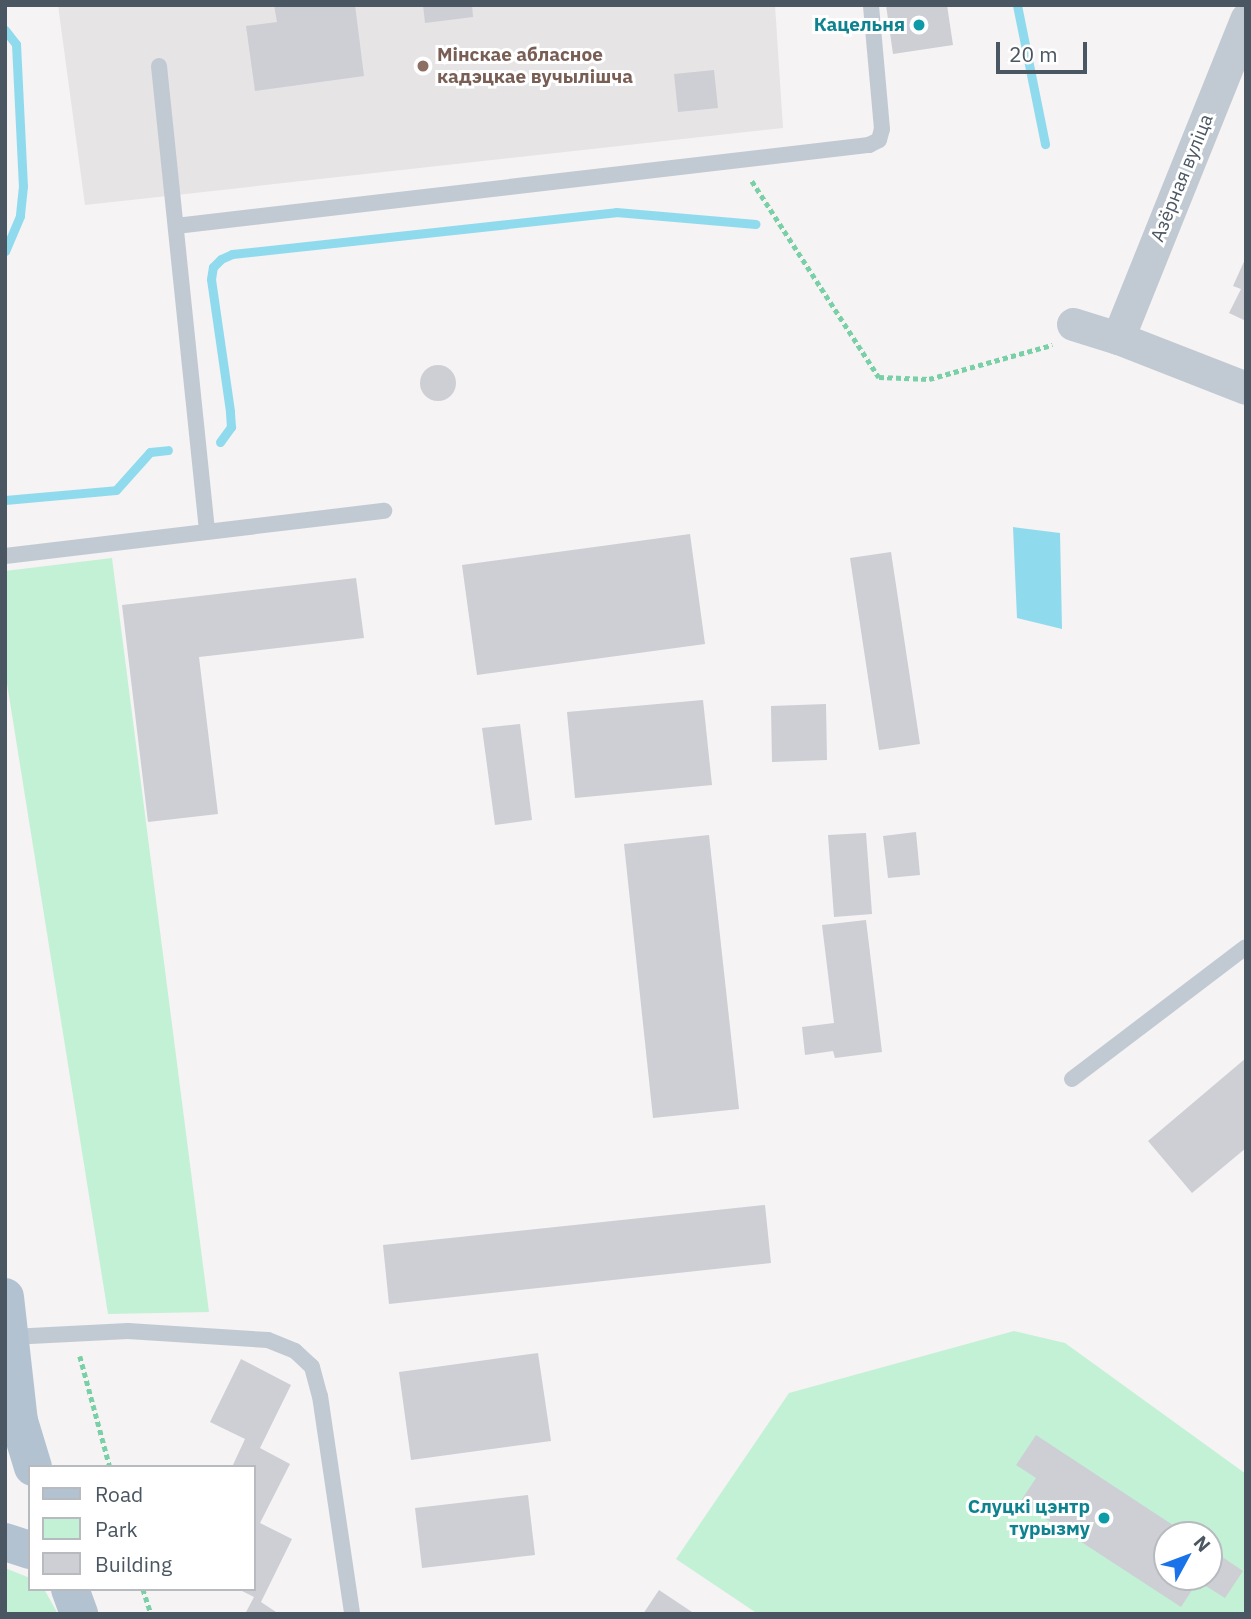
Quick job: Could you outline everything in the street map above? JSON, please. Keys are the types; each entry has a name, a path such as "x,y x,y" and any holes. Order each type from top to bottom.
{"main road":[{"path":"5,1297 19,1421 32,1465"},
{"path":"5,1456 19,1421"},
{"path":"5,1542 28,1549"},
{"path":"71,1591 79,1614"}],"street":[{"name":"Азёрная вуліца","path":"1097,331 1246,19"},
{"path":"1097,331 1246,388"}],"lane":[{"path":"176,226 869,145 879,140 882,129 871,5"},
{"path":"159,66 207,532"},
{"path":"5,556 384,511"},
{"path":"1072,1079 1246,947"},
{"path":"11,1337 128,1331 268,1340 295,1351 312,1367 320,1395 352,1614"}],"path":[{"path":"739,161 879,377 929,379 1097,331"},
{"path":"74,1334 109,1465"},
{"path":"144,1591 151,1614"}],"shaded area":[{"name":"Мінскае абласное кадэцкае вучылішча","path":"58,5 775,5 783,128 85,205"}],"green space":[{"path":"112,558 209,1312 108,1314 5,671 5,571"},
{"path":"1014,1331 1065,1343 1246,1474 1246,1614 758,1614 676,1559 789,1393"},
{"path":"5,1568 28,1577 28,1591 45,1591 58,1614 5,1614"}],"water":[{"path":"1013,527 1060,533 1062,629 1017,618"}],"building":[{"path":"274,5 355,5 364,76 255,91 246,26 277,22"},
{"path":"423,5 472,5 473,17 425,23"},
{"name":"Кацельня","path":"886,5 947,5 953,45 893,54"},
{"path":"714,70 718,108 678,112 674,74"},
{"path":"1246,257 1246,321 1229,313 1241,289 1233,286"},
{"path":"438,365 451,370 456,383 451,396 438,401 425,396 420,383 425,370"},
{"path":"690,534 705,644 477,675 462,565"},
{"path":"891,552 920,744 879,750 850,558"},
{"path":"356,578 364,638 199,657 218,814 148,822 122,605"},
{"path":"703,700 712,785 575,798 567,712"},
{"path":"826,704 827,760 772,762 771,706"},
{"path":"520,724 532,820 495,825 482,728"},
{"path":"916,832 920,875 888,878 883,836"},
{"path":"866,833 872,914 834,917 828,835"},
{"path":"709,835 739,1109 653,1118 624,844"},
{"path":"866,920 882,1052 835,1058 833,1051 805,1055 802,1027 834,1023 822,925"},
{"path":"1246,1058 1246,1148 1192,1193 1148,1141"},
{"path":"765,1205 771,1263 389,1304 383,1245"},
{"path":"538,1353 551,1441 411,1460 399,1372"},
{"path":"241,1359 291,1385 260,1448 290,1464 260,1523 292,1539 261,1602 279,1614 245,1614 254,1597 242,1591 256,1591 256,1465 233,1465 245,1439 210,1422"},
{"name":"Слуцкі цэнтр турызму","path":"1036,1435 1167,1521 1153,1521 1153,1589 1020,1502 1036,1478 1016,1465"},
{"path":"528,1495 535,1555 422,1568 415,1508"},
{"name":"Слуцкі цэнтр турызму","path":"1223,1557 1243,1571 1225,1598 1214,1591 1223,1591"},
{"path":"659,1590 695,1614 643,1614"},
{"name":"Слуцкі цэнтр турызму","path":"1156,1591 1191,1591 1181,1607"}],"waterway":[{"path":"1017,5 1045,144"},
{"path":"5,30 16,44 23,186 20,216 5,251"},
{"path":"220,442 231,427 211,279 213,267 232,254 616,212 755,224"},
{"path":"5,500 116,490 150,452 168,450"}],"place":[{"name":"Кацельня","path":"919,25"},
{"name":"Мінскае абласное кадэцкае вучылішча","path":"423,66"},
{"name":"Слуцкі цэнтр турызму","path":"1104,1518"}]}
